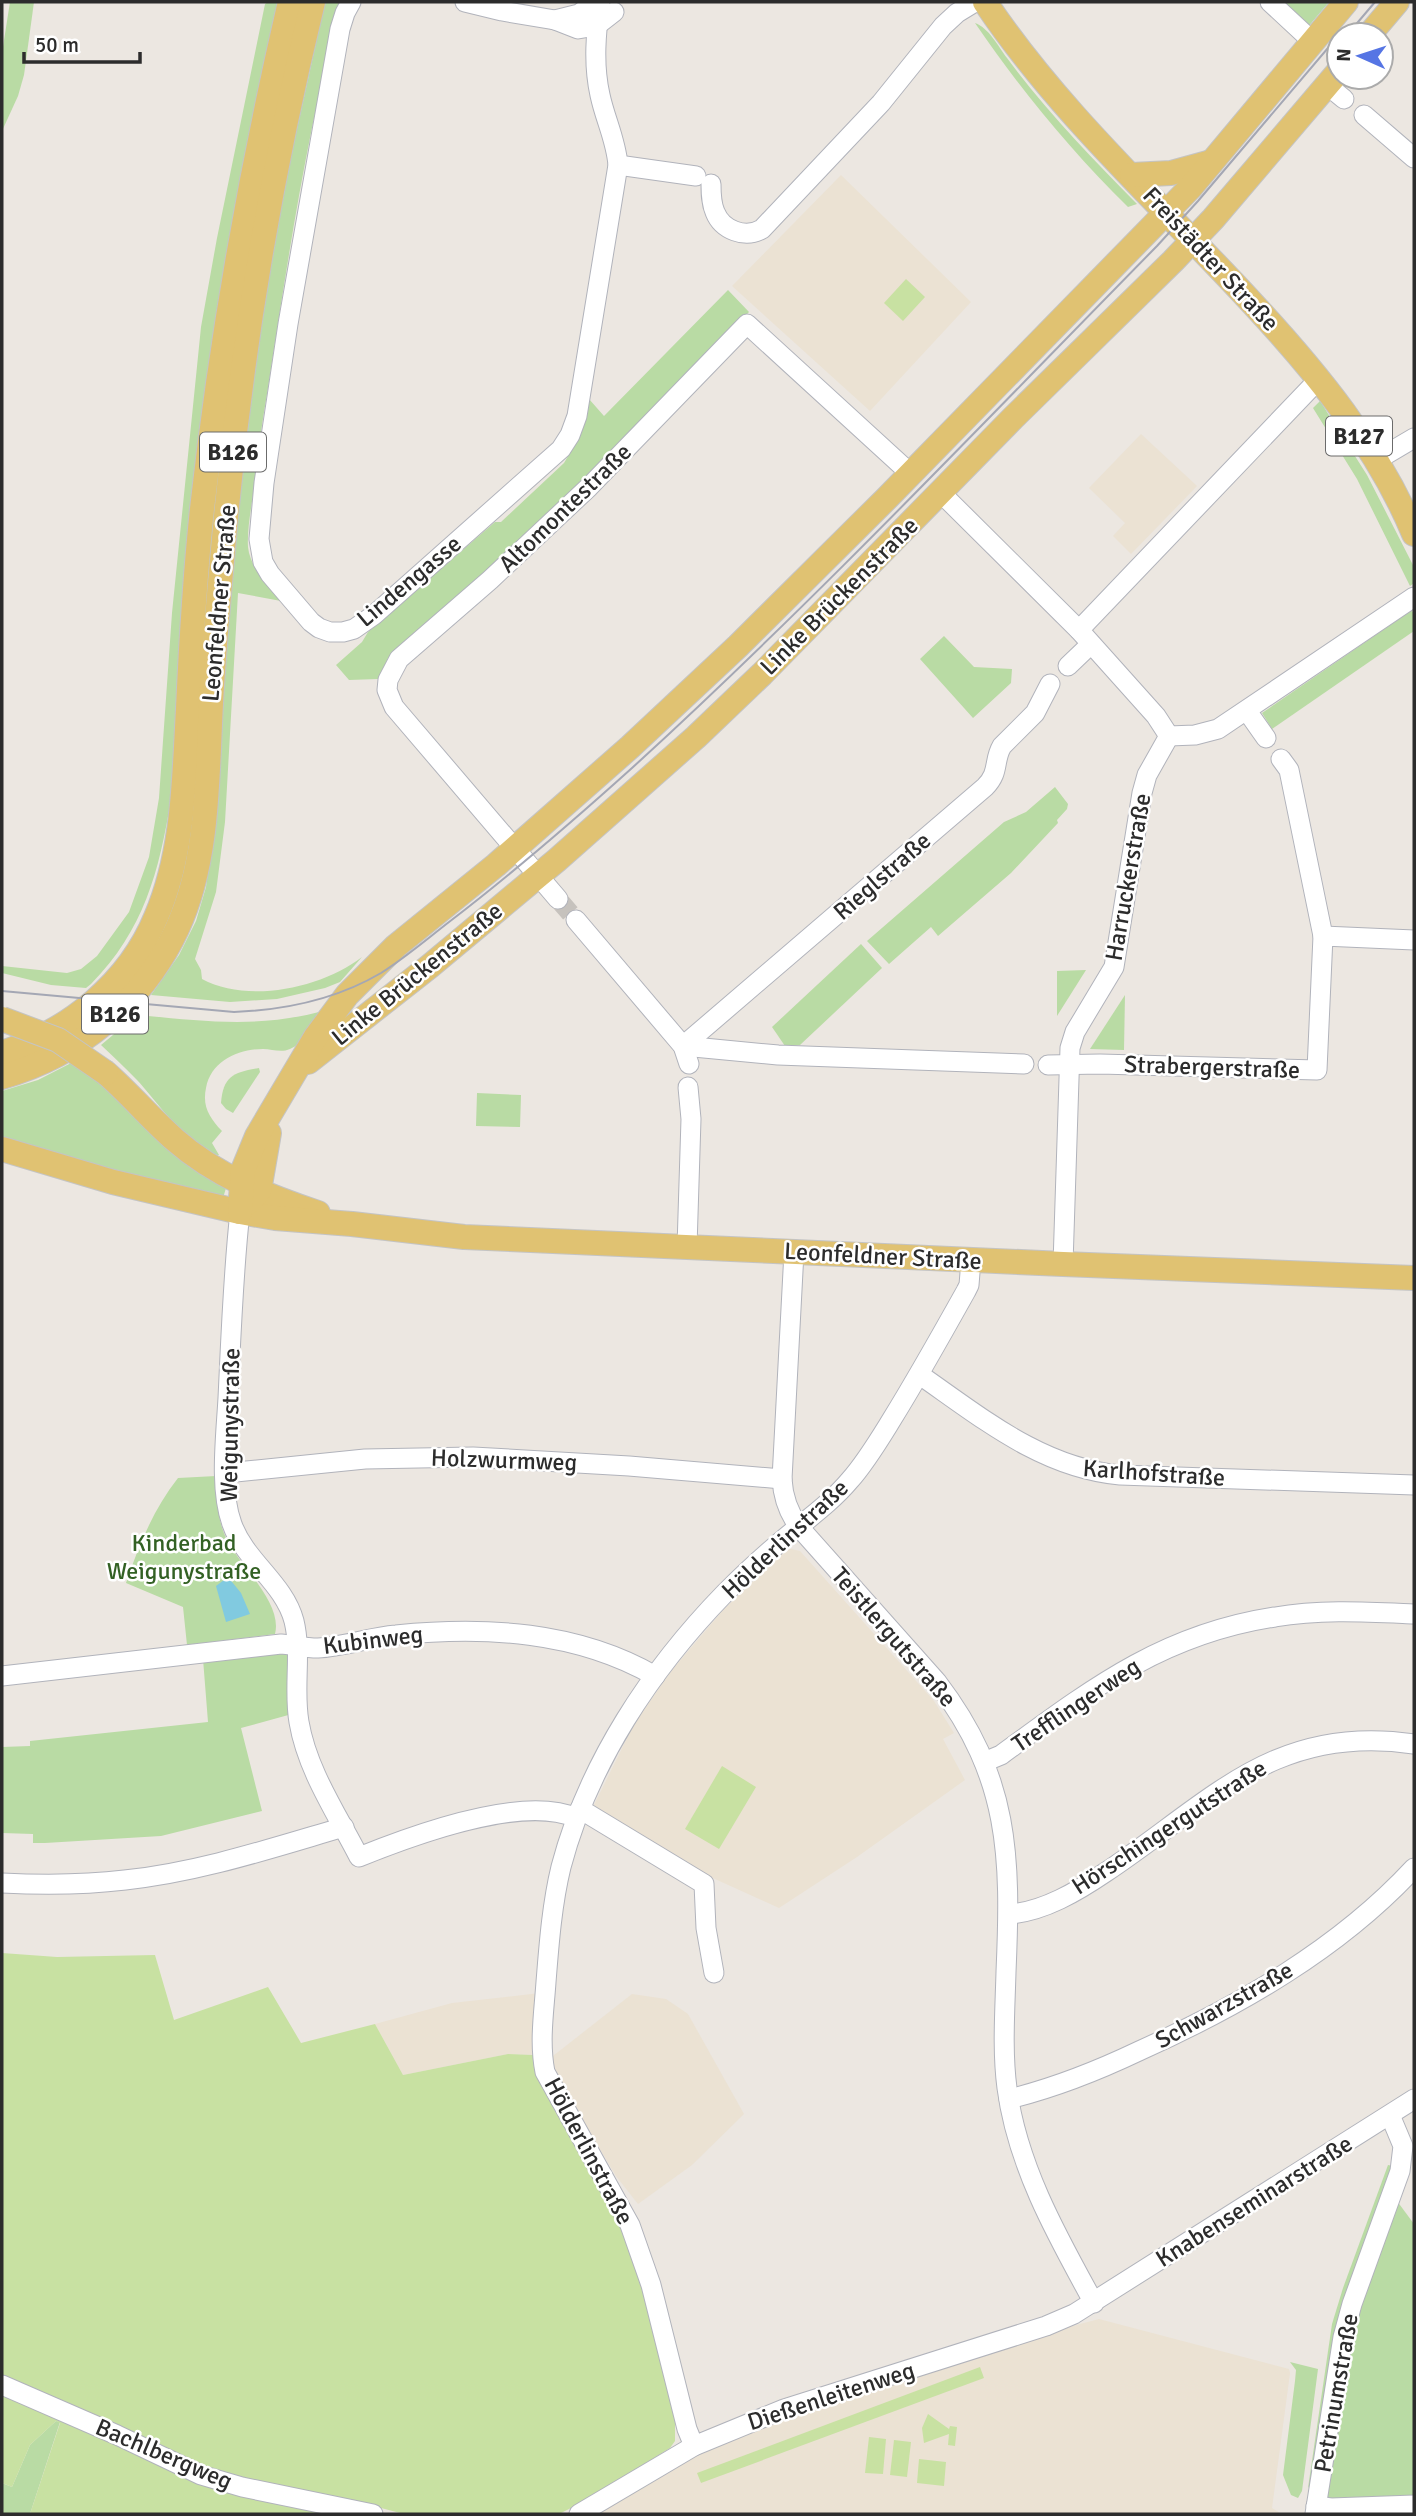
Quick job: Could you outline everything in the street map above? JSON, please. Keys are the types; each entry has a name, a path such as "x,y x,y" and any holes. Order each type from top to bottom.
{"main road":[{"name":"Leonfeldner Straße","path":"2,1053 34,1041 59,1027 82,1012 107,990 141,946 155,921 166,892 180,830 202,510 223,346 256,159 290,2"},
{"name":"Leonfeldner Straße","path":"2,1076 22,1071 56,1056 113,1017 155,969 177,929 193,885 206,800 217,610 237,412 268,212 313,2"},
{"name":"Freistädter Straße","path":"985,2 1045,83 1292,345 1375,460 1414,534"},
{"name":"Linke Brückenstraße","path":"240,1213 250,1187 243,1170 257,1136 330,1018 370,971 516,849 738,646 911,474 1167,212 1346,2"},
{"path":"1381,21 1397,2"},
{"name":"Linke Brückenstraße","path":"294,1073 539,876 734,701 1193,239 1331,91"},
{"path":"1132,175 1171,173 1211,162"},
{"name":"Leonfeldner Straße","path":"2,1019 58,1040 106,1073 175,1140 197,1157 250,1187 352,1224"},
{"name":"Leonfeldner Straße","path":"2,1149 113,1182 240,1213 464,1237 1414,1278"}],"street":[{"name":"Lindengasse","path":"352,2 340,29 301,245 264,483 258,539 263,562 270,574 310,622 330,632 354,629 374,615 561,449 570,435 577,416 618,165 616,146 600,97 594,43 596,26 607,4"},
{"path":"618,165 703,180 714,211 722,223 745,234 762,229 881,103 943,26 975,2"},
{"path":"1270,2 1312,41"},
{"path":"472,3 555,20 578,29 596,26"},
{"name":"Lindengasse","path":"597,62 606,47 607,4"},
{"path":"555,20 607,4"},
{"path":"1364,115 1414,158"},
{"name":"Altomontestraße","path":"516,849 394,706 387,690 391,672 399,659 490,580 580,496 747,324 911,474"},
{"path":"1068,666 1085,637 1319,379"},
{"path":"1375,460 1414,438"},
{"path":"941,493 1085,637 1156,716 1169,736 1208,733 1247,711 1414,597"},
{"name":"Rieglstraße","path":"686,1055 993,779 1002,746 1035,713 1050,684"},
{"path":"1247,711 1266,738"},
{"name":"Harruckerstraße","path":"1063,1264 1070,1048 1076,1032 1114,967 1142,793 1147,775 1169,736"},
{"path":"1281,760 1289,770 1323,936 1414,940"},
{"path":"516,849 558,899"},
{"path":"576,920 686,1055 778,1055 1024,1064"},
{"name":"Strabergerstraße","path":"1048,1065 1317,1070 1323,936"},
{"path":"687,1247 691,1119 688,1087"},
{"name":"Weigunystraße","path":"240,1213 234,1272 226,1473 230,1521 238,1540 288,1605 294,1619 298,1646 296,1698 302,1739 359,1857 436,1828 467,1820 524,1812 578,1813"},
{"name":"Teistlergutstraße","path":"794,1252 783,1496 789,1513 799,1527 937,1682 971,1732 984,1762 994,1788 1005,1838 1009,1914 1005,2045 1009,2099 1024,2157 1058,2237 1094,2303"},
{"name":"Hölderlinstraße","path":"694,2446 687,2429 651,2285 637,2243 614,2193 549,2080 542,2058 547,1971 561,1870 578,1813 604,1758 655,1676 726,1592 779,1542 824,1508 865,1461 920,1374 969,1285 971,1260"},
{"name":"Karlhofstraße","path":"920,1374 1023,1445 1083,1470 1120,1475 1414,1485"},
{"name":"Holzwurmweg","path":"226,1473 365,1459 473,1457 629,1466 782,1479"},
{"name":"Trefflingerweg","path":"984,1762 1001,1755 1104,1681 1161,1650 1187,1640 1244,1622 1276,1616 1334,1612 1414,1614"},
{"name":"Kubinweg","path":"2,1676 281,1644 319,1648 395,1635 433,1632 514,1634 579,1643 607,1652 655,1676"},
{"name":"Hörschingergutstraße","path":"1009,1914 1037,1909 1084,1887 1213,1795 1270,1760 1317,1746 1357,1740 1390,1740 1414,1744"},
{"path":"578,1813 704,1884 706,1928 714,1973"},
{"path":"2,1883 93,1883 156,1875 236,1859 344,1828"},
{"name":"Schwarzstraße","path":"1009,2099 1107,2066 1177,2035 1265,1987 1371,1910 1414,1868"},
{"name":"Knabenseminarstraße","path":"1094,2303 1414,2099"},
{"name":"Petrinumstraße","path":"1315,2510 1343,2337 1352,2304 1400,2171 1403,2146 1390,2115"},
{"name":"Dießenleitenweg","path":"579,2514 694,2446 785,2409 1045,2326 1094,2303"},
{"name":"Bachlbergweg","path":"2,2385 201,2475 243,2487 373,2514"},
{"path":"1315,2510 1414,2504"}],"shaded area":[{"path":"841,175 971,302 870,411 732,286"},
{"path":"1141,434 1197,486 1131,554 1113,536 1125,523 1089,488"},
{"path":"786,1550 800,1551 934,1701 954,1733 943,1739 965,1780 857,1857 779,1908 704,1874 593,1807 634,1724 672,1670 724,1609"},
{"path":"540,1993 533,2055 508,2054 403,2075 375,2024 452,2003"},
{"path":"632,1994 666,1999 688,2014 744,2114 692,2165 638,2204 616,2176 553,2071 553,2056"},
{"path":"1099,2319 1289,2369 1272,2508 1282,2514 595,2514 693,2454 733,2435 1046,2333"}],"green space":[{"path":"10,2 34,2 24,75 2,131 2,53"},
{"path":"278,2 171,799 161,851 146,899 124,943 86,988 51,985 2,973 2,966 67,973 81,969 97,956 129,912 149,857 159,798 172,613 201,327 265,4"},
{"path":"325,2 342,2 318,97 299,194 248,534 252,562 281,601 238,593 225,822 216,892 195,959 202,979 220,987 262,991 284,989 327,977 362,957 340,982 277,999 230,1002 151,995 179,955 196,921 206,887 214,822 225,639 252,384 282,197"},
{"path":"1287,2 1329,2 1307,28 1283,6"},
{"path":"975,23 989,33 1053,115 1137,204 1128,207 1066,142"},
{"path":"906,279 925,297 903,321 884,303"},
{"path":"728,290 749,312 561,505 388,658 378,679 349,680 336,665 362,642 368,632 495,522 501,522 564,463 580,436 589,399 604,416"},
{"path":"1320,401 1367,475 1414,567 1414,583 1410,586 1357,479 1313,408"},
{"path":"1412,610 1414,631 1272,729 1262,713"},
{"path":"944,636 974,667 1012,669 1011,683 973,718 920,659"},
{"path":"1055,787 1068,804 1057,820 1058,823 1011,873 938,936 931,927 889,964 867,941 1004,822 1026,812"},
{"path":"861,944 882,968 800,1045 785,1046 772,1027"},
{"path":"1086,970 1057,1016 1057,971"},
{"path":"1125,995 1124,1050 1090,1049"},
{"path":"326,1010 305,1037 290,1049 244,1051 227,1058 214,1071 206,1088 205,1101 211,1117 222,1131 212,1143 219,1155 209,1153 186,1136 136,1079 101,1045 137,1015 255,1022"},
{"path":"75,1061 226,1188 223,1198 2,1140 2,1091 38,1080"},
{"path":"259,1068 260,1072 233,1113 226,1109 221,1103 227,1081 243,1071"},
{"path":"477,1093 521,1095 520,1127 476,1126"},
{"name":"Kinderbad Weigunystraße","path":"216,1476 221,1525 233,1550 267,1597 276,1622 275,1634 187,1645 183,1607 126,1583 148,1528 178,1478"},
{"path":"291,1653 292,1714 241,1728 262,1811 161,1836 33,1843 33,1834 2,1833 2,1747 30,1746 30,1741 208,1722 203,1659"},
{"path":"722,1766 756,1787 719,1849 685,1829"},
{"path":"2,1953 57,1957 155,1955 174,2020 268,1987 301,2043 375,2024 403,2075 508,2054 533,2055 537,2071 631,2244 675,2414 675,2441 670,2448 587,2500 559,2514 404,2514 335,2496 330,2514 30,2514 60,2423 56,2421 30,2445 12,2487 2,2483"},
{"path":"1388,2165 1393,2166 1314,2478 1308,2488 1332,2324"},
{"path":"1397,2201 1414,2224 1414,2498 1333,2501 1328,2497 1327,2491 1347,2348"},
{"path":"1290,2362 1318,2369 1302,2491 1298,2498 1291,2495 1283,2475 1296,2370"},
{"path":"980,2367 984,2378 701,2483 697,2473"},
{"path":"928,2414 949,2429 950,2426 957,2427 955,2446 948,2445 949,2434 924,2443 922,2428"},
{"path":"56,2421 60,2422 30,2514 2,2514 2,2483 12,2487 30,2445"},
{"path":"869,2437 886,2439 883,2474 865,2473"},
{"path":"894,2440 911,2442 907,2477 890,2475"},
{"path":"919,2459 946,2462 944,2486 917,2483"}],"water":[{"path":"228,1577 241,1593 250,1614 226,1622 216,1586"}],"tunnel":[{"path":"558,899 576,920"}],"tram line":[{"path":"1359,21 1375,2"},
{"path":"2,991 234,1012 253,1011 310,1002 347,990 399,961 565,828 766,641 963,445 1157,246 1325,51"}]}
